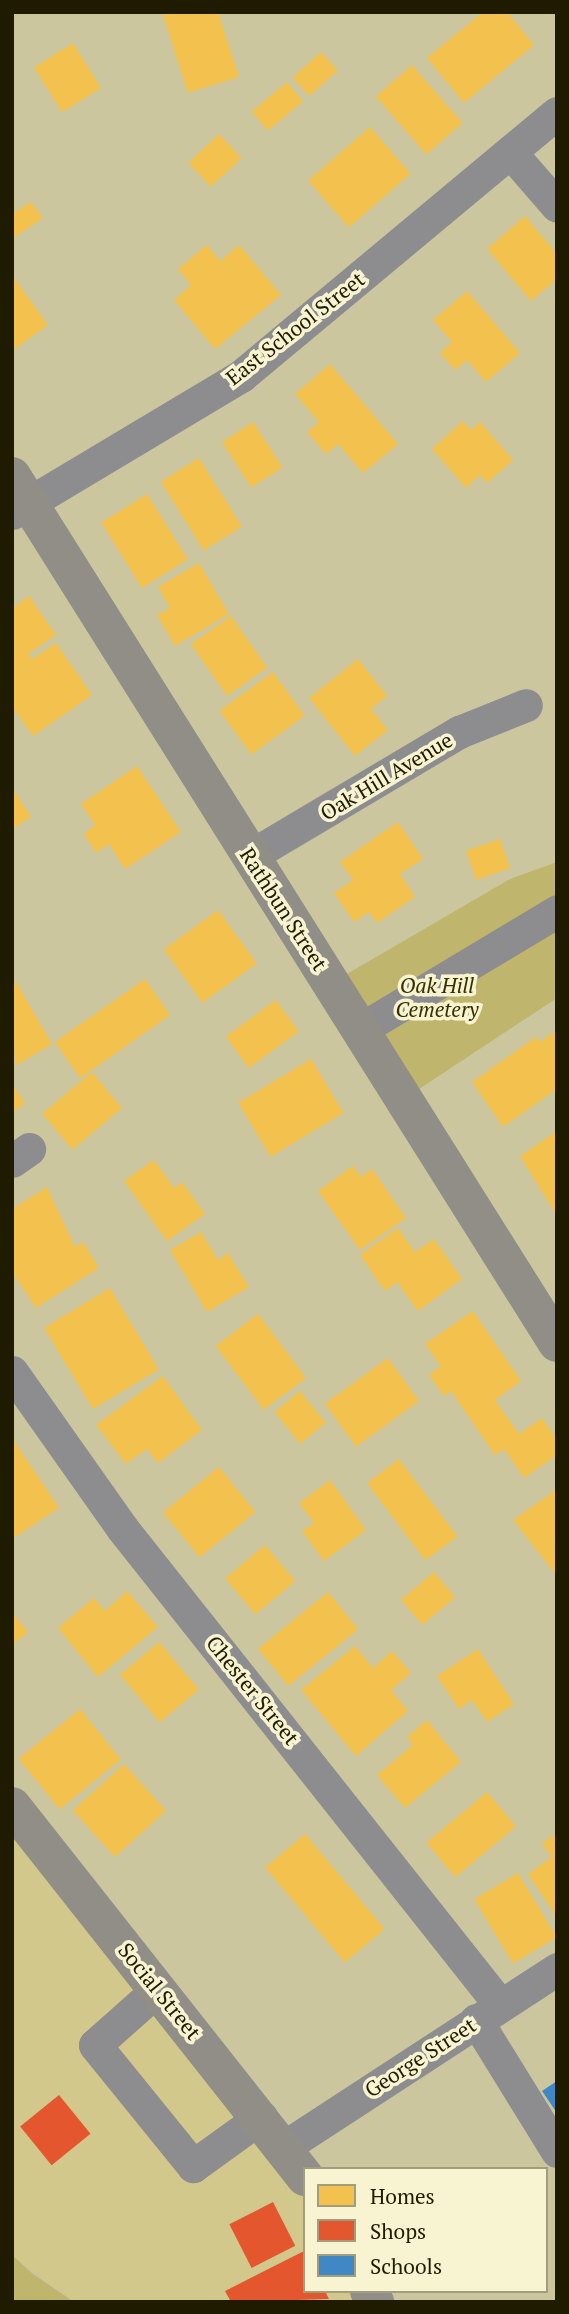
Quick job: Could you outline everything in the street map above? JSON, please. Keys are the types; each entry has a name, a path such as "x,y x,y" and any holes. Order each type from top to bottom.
{"main road":[{"name":"Rathbun Street","path":"18,497 361,1029 557,1343"},
{"name":"Social Street","path":"12,1806 294,2162"}],"street":[{"name":"East School Street","path":"18,497 241,376 557,113"},
{"path":"511,153 557,206"},
{"name":"Oak Hill Avenue","path":"250,856 459,732 526,705"},
{"path":"361,1029 557,911"},
{"name":"Chester Street","path":"12,1372 122,1528 488,2013 557,2151"},
{"name":"George Street","path":"294,2162 488,2013 557,1969"},
{"path":"158,1989 95,2045 193,2166 261,2117"}],"shaded area":[{"path":"12,1812 303,2174 303,2293 371,2293 376,2302 74,2302 12,2255"}],"green space":[{"name":"Oak Hill Cemetery","path":"557,862 557,998 413,1093 335,981 510,879"},
{"path":"12,2255 33,2274 74,2302 12,2302"}],"building: Homes":[{"path":"162,12 218,12 239,77 188,93"},
{"path":"483,12 507,12 534,45 464,103 427,58"},
{"path":"73,43 101,88 62,112 34,67"},
{"path":"321,52 338,71 309,96 293,77"},
{"path":"412,65 463,123 426,155 376,96"},
{"path":"287,82 303,101 268,131 252,112"},
{"path":"370,127 411,174 349,228 308,181"},
{"path":"219,134 242,158 211,187 188,163"},
{"path":"31,202 43,218 12,239 12,214"},
{"path":"525,216 557,254 557,279 531,301 487,249"},
{"path":"207,245 220,261 239,245 281,295 215,349 174,300 191,285 178,269"},
{"path":"12,275 48,325 12,351"},
{"path":"467,291 520,353 486,382 467,360 455,370 440,353 452,342 433,320"},
{"path":"330,364 398,444 363,473 338,444 326,454 307,432 319,422 295,394"},
{"path":"463,421 471,430 480,422 513,460 487,483 480,475 466,488 432,449"},
{"path":"253,422 282,467 251,487 222,442"},
{"path":"199,458 242,527 204,551 161,482"},
{"path":"147,494 188,559 142,588 101,523"},
{"path":"199,563 229,614 175,646 157,615 170,608 158,587"},
{"path":"29,596 56,635 28,654 32,659 56,643 92,695 33,736 12,707 12,608"},
{"path":"231,616 267,668 227,696 191,644"},
{"path":"358,659 387,696 371,709 388,730 355,756 309,698"},
{"path":"273,672 305,716 251,754 220,711"},
{"path":"137,766 181,832 125,869 109,844 96,853 84,834 95,825 81,804"},
{"path":"12,788 31,817 12,829"},
{"path":"398,822 423,859 400,874 415,897 377,923 369,912 354,922 334,893 353,880 340,862"},
{"path":"500,839 510,868 476,880 466,851"},
{"path":"218,910 257,963 203,1003 164,949"},
{"path":"145,979 170,1015 80,1078 55,1042"},
{"path":"16,982 52,1044 15,1066 12,984"},
{"path":"276,1000 299,1032 249,1068 226,1036"},
{"path":"557,1030 557,1089 503,1127 472,1082 536,1037 540,1042"},
{"path":"311,1059 343,1113 271,1157 238,1103"},
{"path":"92,1072 122,1108 72,1150 42,1114"},
{"path":"12,1084 25,1104 12,1112"},
{"path":"557,1131 557,1216 520,1156"},
{"path":"154,1160 174,1188 182,1182 205,1214 167,1241 124,1181"},
{"path":"353,1166 361,1177 372,1169 406,1218 360,1250 318,1191"},
{"path":"47,1187 75,1247 83,1242 99,1268 36,1308 12,1272 12,1209"},
{"path":"398,1228 415,1252 434,1239 462,1279 418,1311 397,1282 385,1291 360,1255"},
{"path":"201,1232 218,1260 228,1253 249,1287 207,1312 170,1250"},
{"path":"110,1288 159,1369 93,1409 44,1328"},
{"path":"473,1311 521,1381 495,1400 519,1434 542,1418 557,1440 557,1455 524,1478 504,1449 495,1455 451,1391 444,1396 429,1375 441,1366 425,1344"},
{"path":"258,1314 306,1378 264,1410 216,1346"},
{"path":"388,1358 419,1401 356,1447 325,1404"},
{"path":"163,1376 202,1430 158,1463 147,1449 126,1464 96,1425"},
{"path":"300,1391 326,1423 300,1444 274,1412"},
{"path":"12,1438 59,1508 12,1539"},
{"path":"399,1459 457,1536 425,1561 367,1483"},
{"path":"219,1467 256,1512 200,1557 163,1512"},
{"path":"330,1480 366,1530 324,1561 302,1531 314,1523 299,1503"},
{"path":"557,1489 557,1576 513,1520"},
{"path":"265,1545 295,1581 255,1614 225,1578"},
{"path":"434,1572 455,1597 422,1625 401,1600"},
{"path":"127,1591 158,1627 98,1677 58,1628 94,1598 105,1611"},
{"path":"328,1592 358,1629 288,1686 258,1649"},
{"path":"12,1613 28,1632 12,1645"},
{"path":"159,1642 199,1689 160,1722 120,1675"},
{"path":"355,1646 373,1668 392,1651 411,1673 391,1690 408,1711 356,1756 301,1690"},
{"path":"478,1649 514,1704 487,1722 472,1700 459,1709 437,1676"},
{"path":"80,1709 121,1760 60,1809 19,1759"},
{"path":"427,1720 461,1762 405,1808 377,1775 413,1745 407,1737"},
{"path":"124,1764 166,1811 115,1857 73,1810"},
{"path":"487,1792 516,1826 455,1877 426,1843"},
{"path":"557,1833 557,1917 528,1874 552,1857 542,1843"},
{"path":"305,1834 385,1929 345,1962 265,1867"},
{"path":"518,1873 557,1937 513,1964 474,1899"}],"building: Shops":[{"path":"59,2095 90,2134 52,2165 20,2126"},
{"path":"273,2202 295,2246 252,2268 229,2224"},
{"path":"303,2252 303,2293 326,2293 329,2299 231,2302 225,2291"}],"building: Schools":[{"path":"557,2081 557,2113 542,2091"}]}
